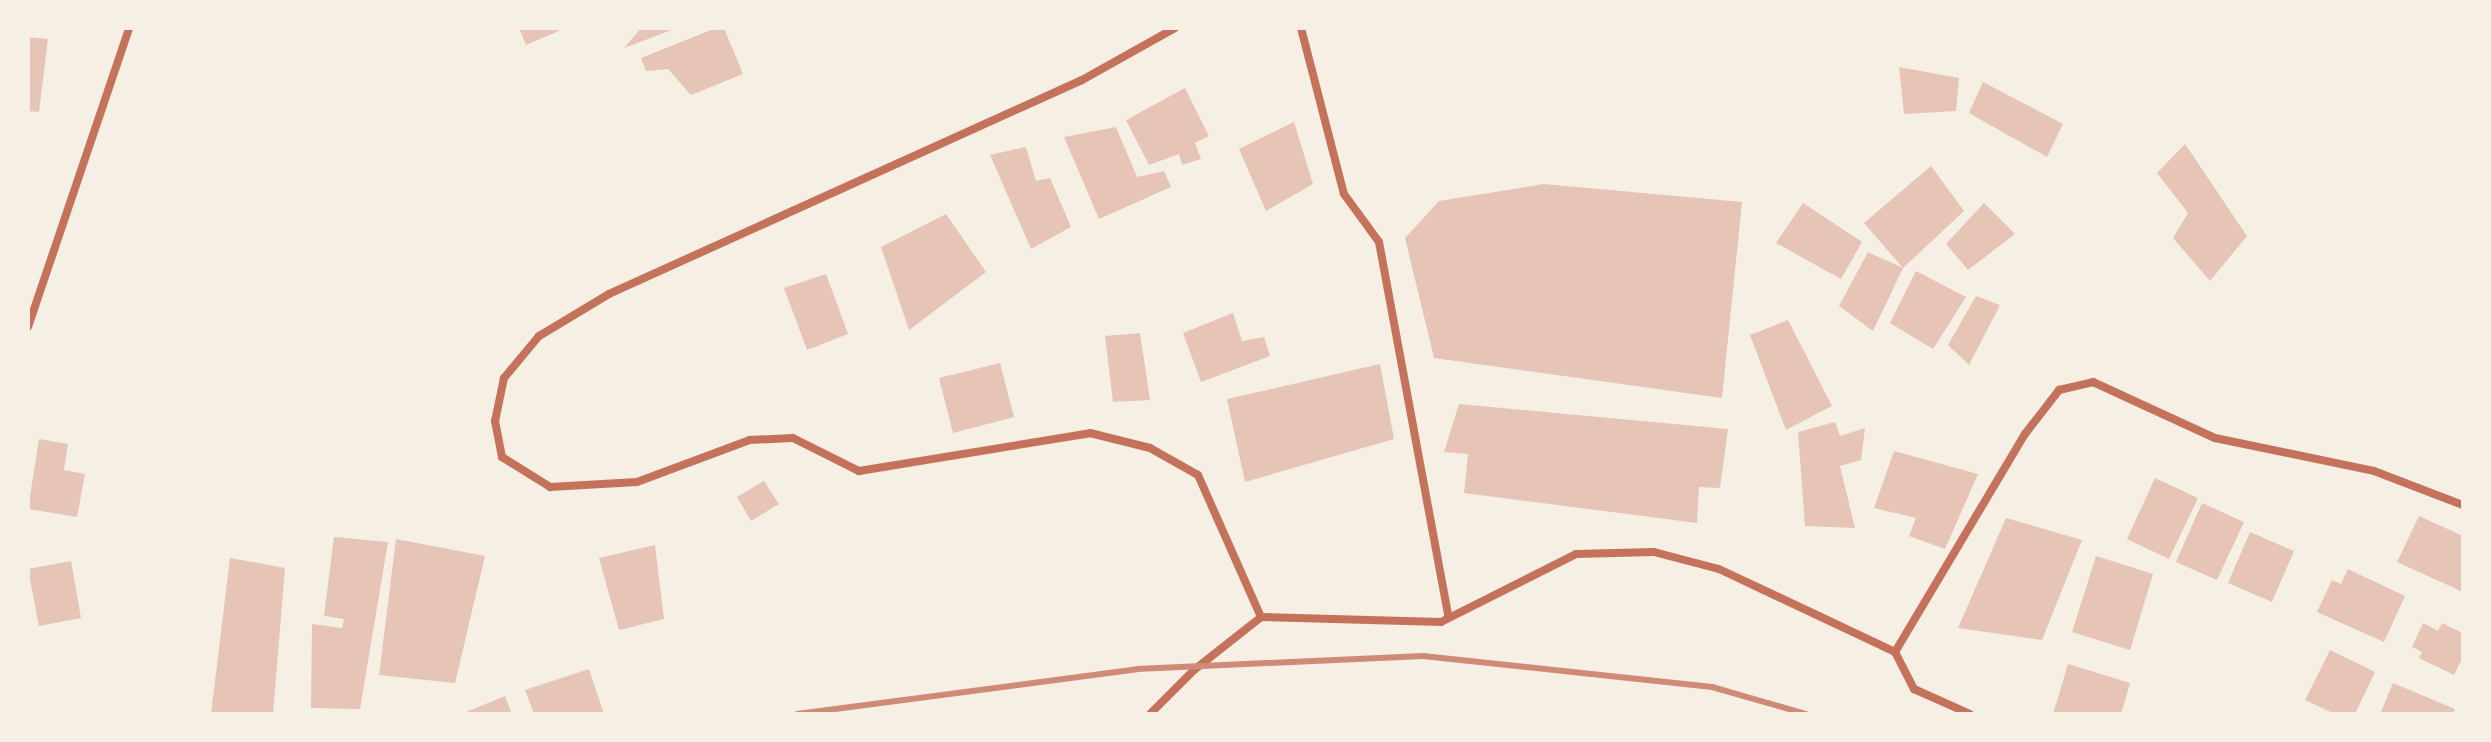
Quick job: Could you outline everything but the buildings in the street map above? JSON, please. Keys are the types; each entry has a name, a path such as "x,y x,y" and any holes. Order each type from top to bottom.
{"street":[{"path":"28,327 129,28"},
{"path":"1175,28 1082,80 609,294 539,336 504,378 495,421 502,457 550,487 637,482 750,440 793,438 859,471 1090,433 1150,448 1198,475 1261,617"},
{"path":"1301,28 1344,194 1379,242 1449,618"},
{"path":"1895,652 2025,434 2059,390 2093,382 2215,438 2374,471 2463,505"},
{"path":"1150,714 1194,670 1261,617 1449,618 1576,554 1654,552 1719,569 1895,652 1914,689 1970,714"}],"railway":[{"path":"797,714 1137,669 1423,656 1712,687 1806,714"}]}
